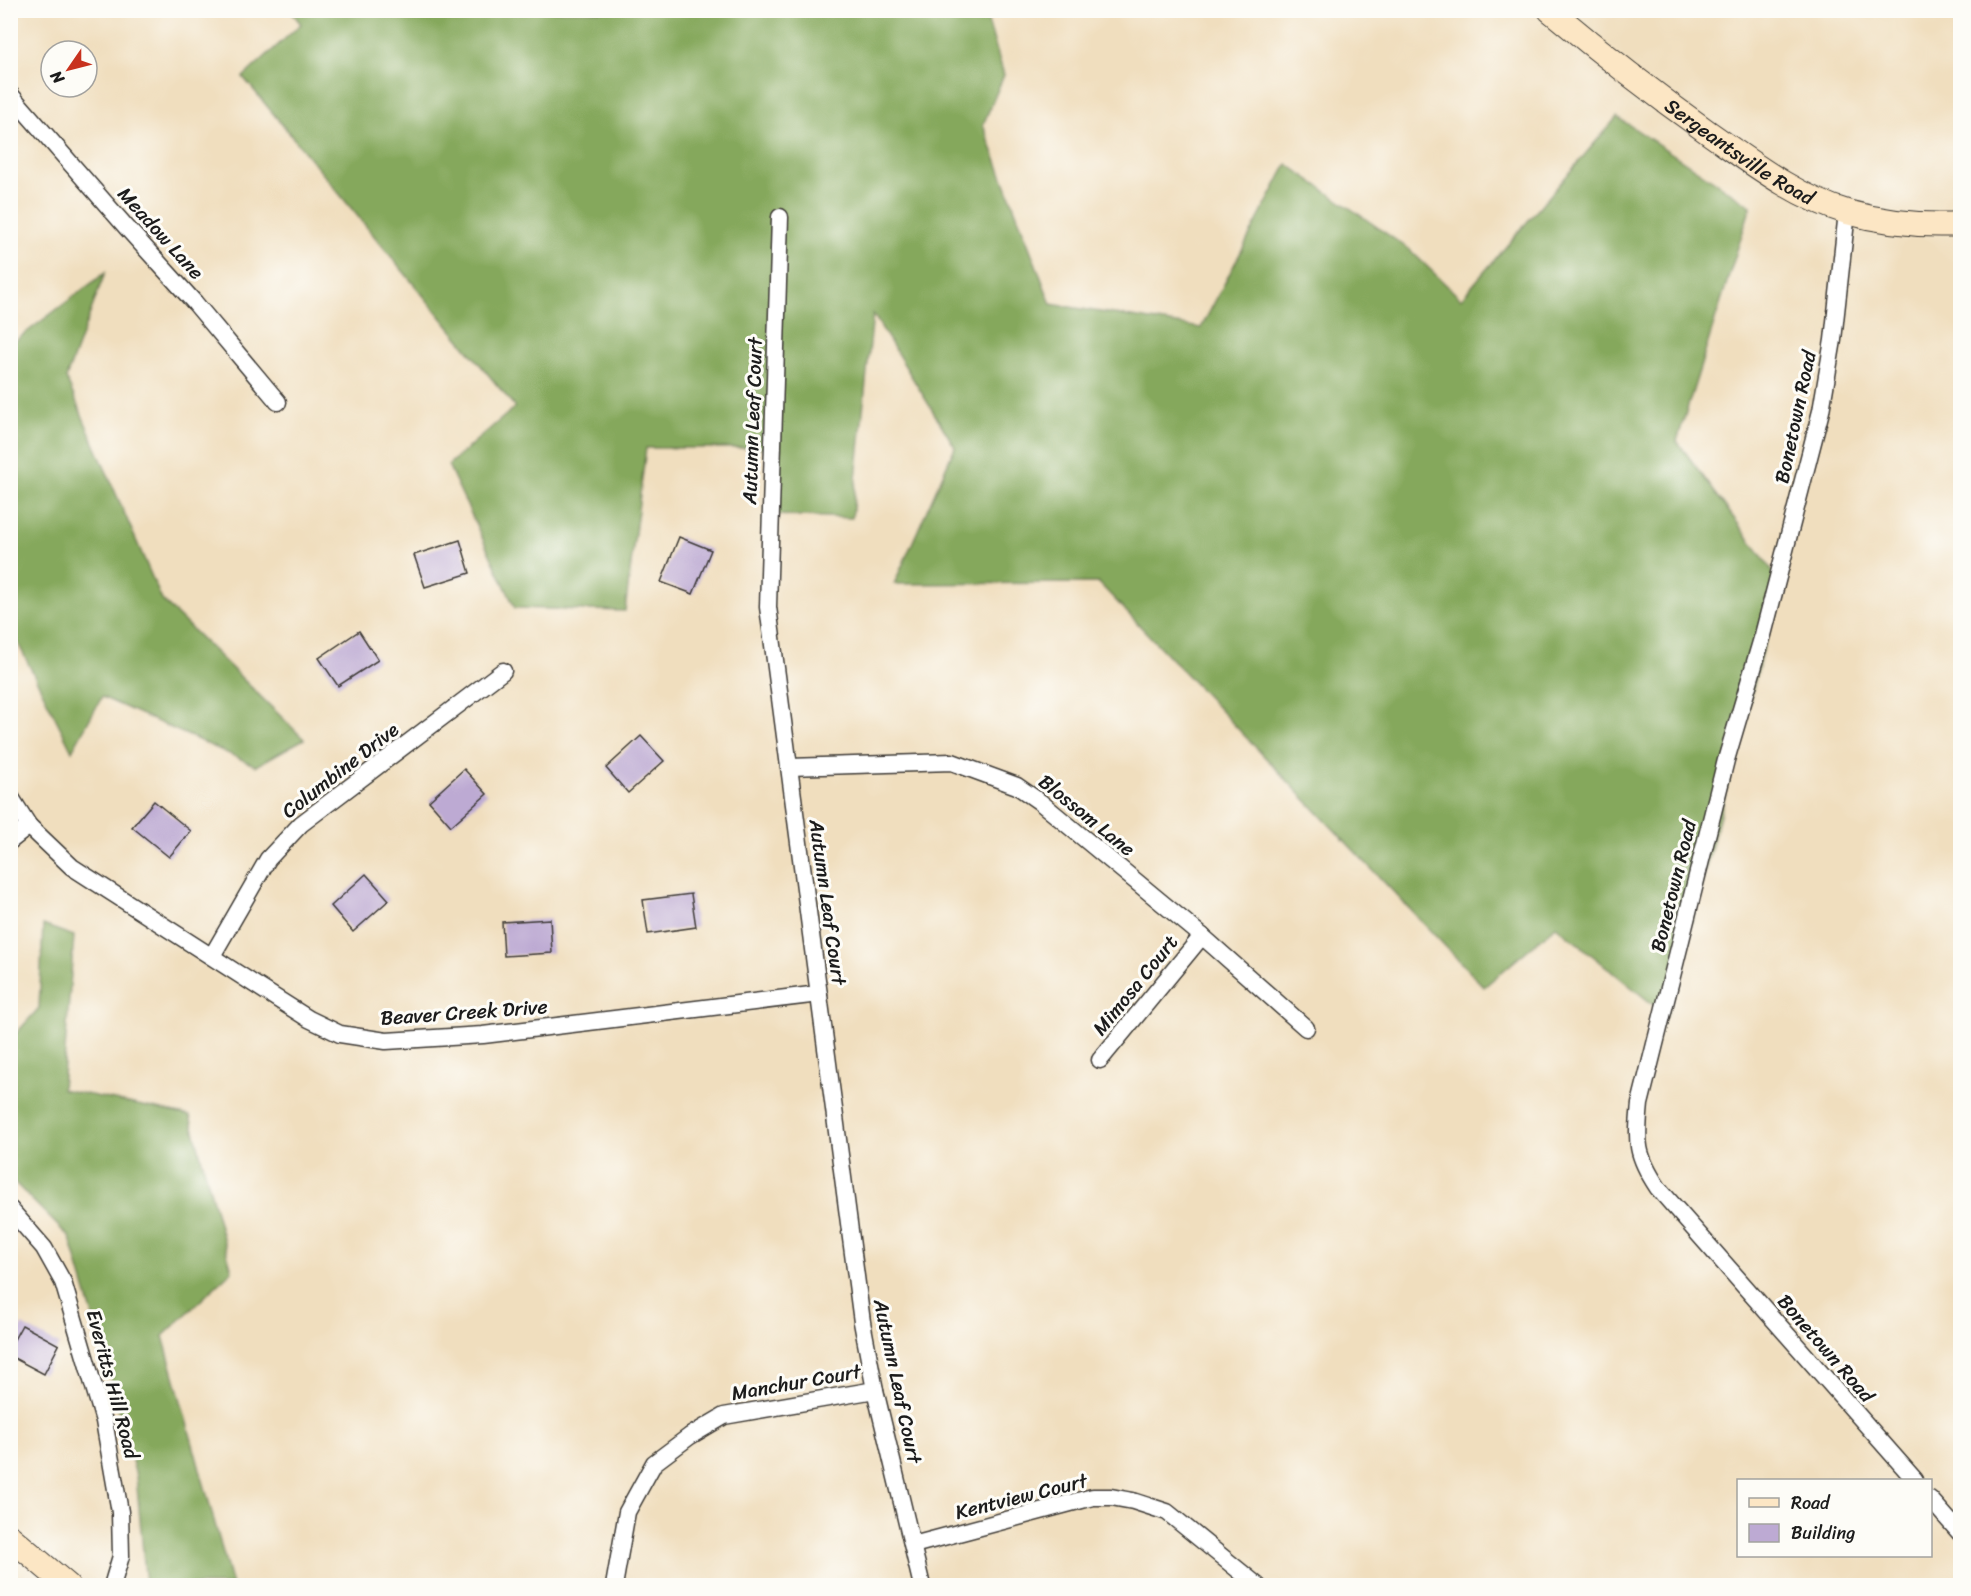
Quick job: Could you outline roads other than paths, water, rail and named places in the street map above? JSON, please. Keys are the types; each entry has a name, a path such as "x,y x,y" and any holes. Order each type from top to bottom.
{"main road":[{"name":"Sergeantsville Road","path":"1550,10 1649,89 1726,145 1799,192 1847,212 1914,223 1960,224"},
{"path":"10,1537 68,1586"}],"street":[{"name":"Meadow Lane","path":"10,94 195,303 232,350 278,402"},
{"name":"Bonetown Road","path":"1847,212 1833,340 1821,411 1763,635 1726,760 1640,1104 1637,1143 1646,1170 1658,1188 1914,1479"},
{"name":"Autumn Leaf Court","path":"780,217 768,607 862,1322 875,1390 922,1586"},
{"name":"Columbine Drive","path":"212,956 268,859 301,824 503,671"},
{"name":"Blossom Lane","path":"789,767 952,762 1017,786 1041,802 1202,936 1306,1028"},
{"name":"Beaver Creek Drive","path":"10,796 29,826 72,867 279,1000 340,1034 386,1041 483,1035 819,994"},
{"path":"10,841 29,826"},
{"name":"Mimosa Court","path":"1100,1060 1202,936"},
{"name":"Everitts Hill Road","path":"10,1209 44,1248 63,1282 104,1421 120,1512 121,1556 112,1586"},
{"name":"Manchur Court","path":"614,1586 627,1512 654,1463 690,1436 724,1416 875,1390"},
{"name":"Kentview Court","path":"913,1545 1093,1497 1111,1497 1167,1512 1258,1586"},
{"path":"1932,1501 1960,1533"}]}
